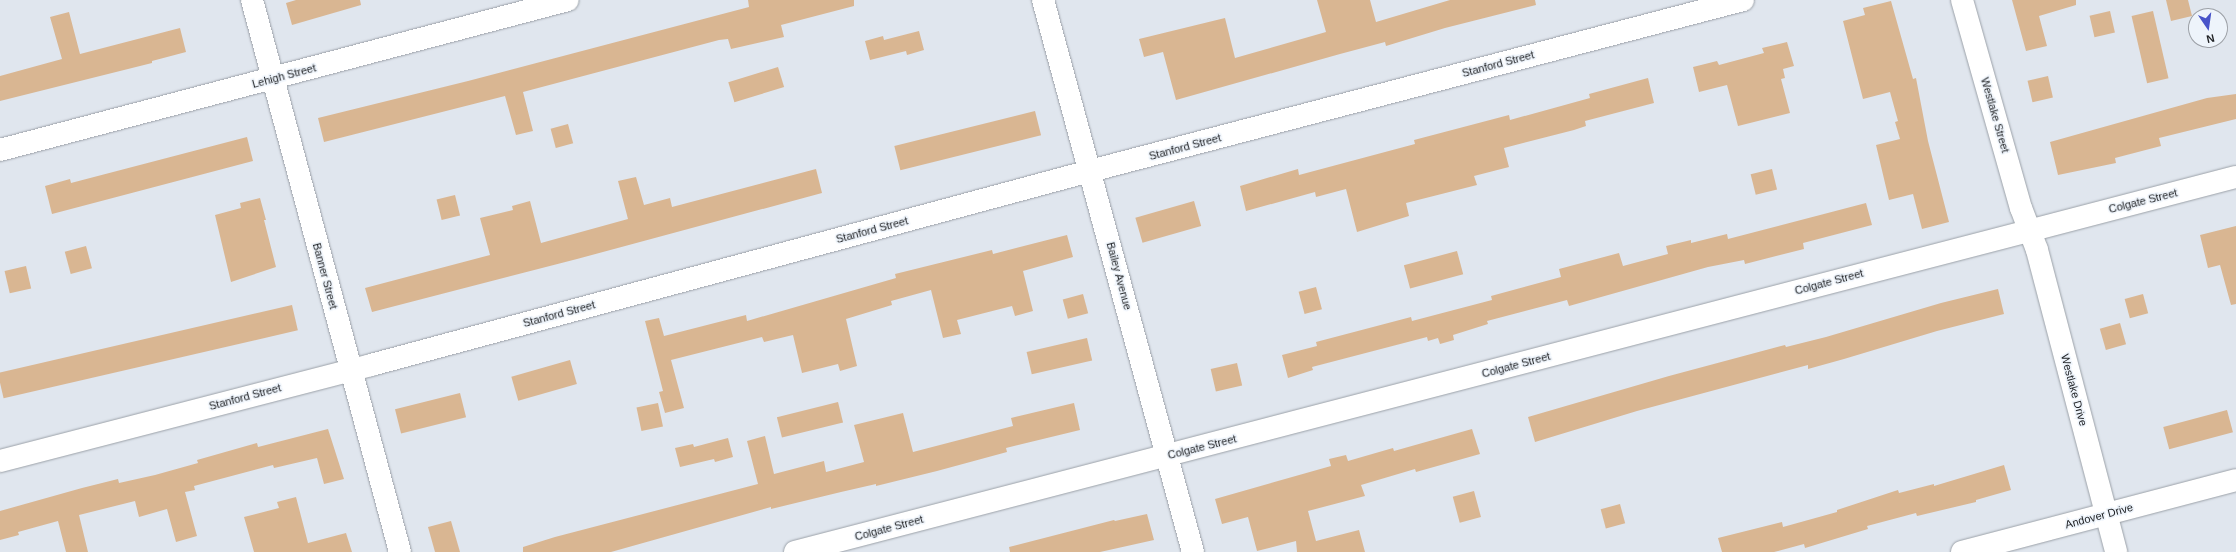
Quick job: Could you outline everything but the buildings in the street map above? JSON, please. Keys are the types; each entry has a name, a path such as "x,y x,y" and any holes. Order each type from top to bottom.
{"street":[{"name":"Banner Street","path":"252,0 400,552"},
{"name":"Lehigh Street","path":"0,150 568,0"},
{"name":"Bailey Avenue","path":"1043,0 1168,455 1193,552"},
{"name":"Stanford Street","path":"0,461 350,370 1090,171 1743,0"},
{"name":"Westlake Street","path":"1962,0 2028,230"},
{"name":"Colgate Street","path":"795,552 2236,177"},
{"name":"Westlake Drive","path":"2028,230 2037,250 2116,552"},
{"name":"Andover Drive","path":"1962,552 2236,480"}]}
